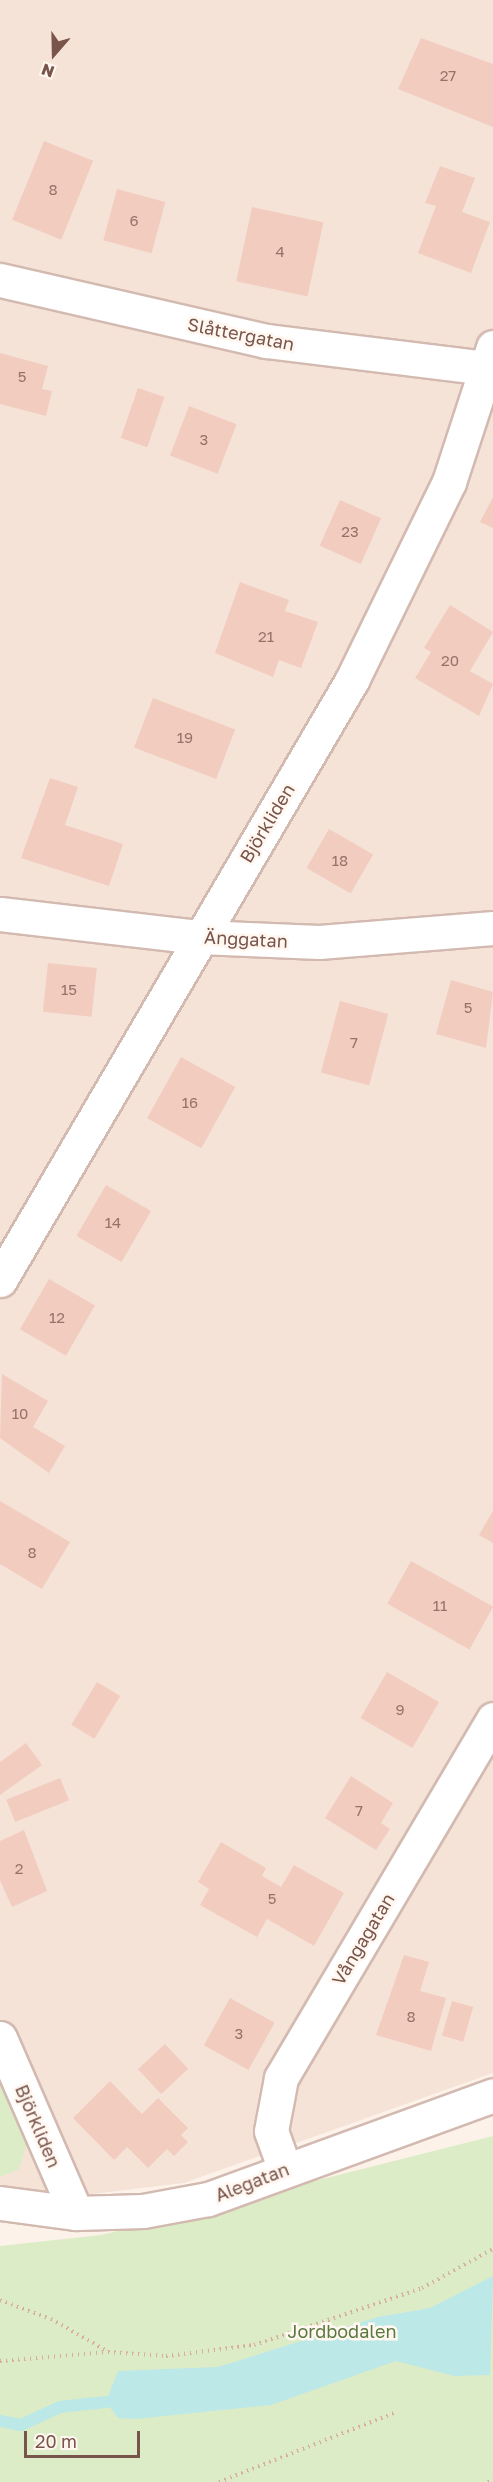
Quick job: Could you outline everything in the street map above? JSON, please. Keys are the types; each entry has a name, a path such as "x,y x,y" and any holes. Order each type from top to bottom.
{"street":[{"name":"Slåttergatan","path":"0,280 266,341 489,357"},
{"name":"Björkliden","path":"0,1280 352,680 430,526 489,357"},
{"name":"Änggatan","path":"0,914 200,937 319,942 493,928"},
{"name":"Vångagatan","path":"285,2170 271,2131 281,2078 493,1719"},
{"name":"Björkliden","path":"0,2038 76,2213"},
{"name":"Alegatan","path":"0,2203 76,2213 143,2211 208,2199 493,2095"}],"path":[{"path":"0,2361 108,2352 166,2356 254,2345 422,2288 493,2249"},
{"path":"0,2300 51,2319 108,2352"},
{"path":"219,2482 394,2413"},
{"path":"488,2482 493,2479"}],"shaded area":[{"path":"0,0 493,0 493,2073 184,2183 0,2205"}],"green space":[{"path":"0,2074 29,2136 19,2169 0,2177"},
{"name":"Jordbodalen","path":"493,2136 493,2482 0,2482 0,2246 101,2235"}],"water":[{"path":"493,2276 490,2375 454,2376 396,2361 271,2405 135,2419 118,2418 106,2402 118,2371 218,2367 378,2317 430,2308"}],"building":[{"path":"421,38 493,64 493,127 398,89"},
{"path":"44,141 93,161 61,240 12,220"},
{"path":"440,166 475,178 462,212 490,222 471,273 418,253 436,206 425,203"},
{"path":"117,189 165,202 152,253 103,240"},
{"path":"252,207 323,222 308,297 236,281"},
{"path":"0,353 48,366 42,389 52,391 46,416 0,404"},
{"path":"138,388 164,397 147,447 121,438"},
{"path":"189,406 237,424 218,474 170,455"},
{"path":"493,497 493,528 480,522"},
{"path":"340,500 381,518 361,564 320,546"},
{"path":"240,582 289,600 285,611 318,622 301,668 279,660 273,677 215,653"},
{"path":"450,605 493,632 470,671 493,684 479,716 415,678 431,652 424,648"},
{"path":"153,698 235,730 216,779 134,747"},
{"path":"50,778 78,787 65,825 123,844 109,886 21,858"},
{"path":"329,829 373,854 351,893 306,868"},
{"path":"48,963 97,968 92,1017 43,1012"},
{"path":"451,980 493,992 486,1048 436,1034"},
{"path":"340,1001 388,1014 369,1085 321,1072"},
{"path":"181,1057 235,1087 201,1148 147,1118"},
{"path":"106,1185 151,1211 122,1262 76,1236"},
{"path":"49,1279 95,1306 66,1356 20,1329"},
{"path":"2,1374 48,1401 33,1427 65,1446 49,1473 0,1438"},
{"path":"0,1501 70,1542 42,1589 0,1564"},
{"path":"493,1511 493,1543 479,1535"},
{"path":"411,1561 493,1606 469,1649 387,1604"},
{"path":"387,1672 439,1702 412,1748 360,1718"},
{"path":"97,1682 120,1696 94,1739 71,1725"},
{"path":"26,1743 42,1765 0,1795 0,1762"},
{"path":"351,1776 393,1803 381,1823 390,1829 376,1850 325,1818"},
{"path":"60,1778 69,1800 15,1822 6,1800"},
{"path":"24,1830 47,1891 12,1907 0,1880 0,1841"},
{"path":"221,1842 266,1868 262,1876 281,1887 294,1865 344,1893 314,1946 267,1919 257,1937 200,1905 209,1889 198,1882"},
{"path":"404,1955 429,1962 420,1991 446,1998 431,2051 376,2035"},
{"path":"230,1998 275,2023 248,2070 204,2045"},
{"path":"452,2001 473,2007 463,2042 442,2036"},
{"path":"165,2044 188,2069 161,2094 138,2069"},
{"path":"110,2081 142,2114 158,2098 188,2128 181,2135 188,2142 174,2156 167,2149 148,2168 127,2147 114,2160 73,2118"}],"waterway":[{"path":"0,2421 21,2425 60,2407 106,2402"}]}
